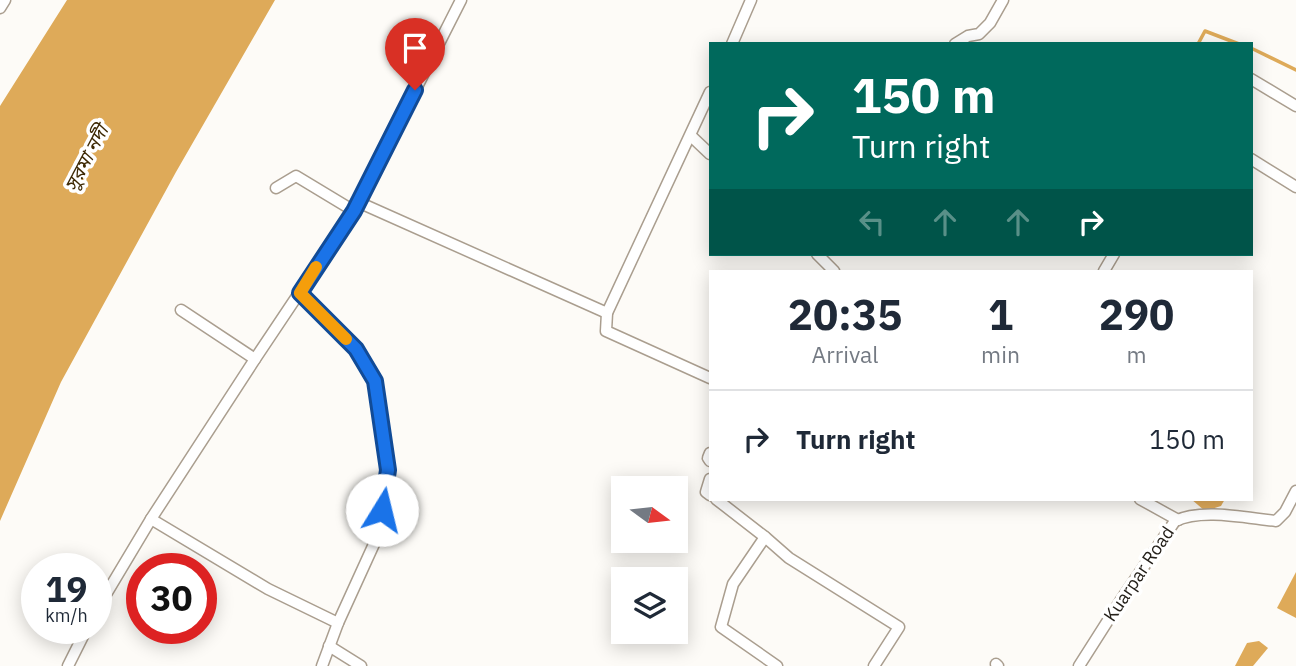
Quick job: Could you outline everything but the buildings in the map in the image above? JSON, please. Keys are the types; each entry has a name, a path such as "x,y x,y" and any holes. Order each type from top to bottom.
{"street":[{"path":"0,8 5,0"},
{"path":"112,584 151,519 356,206 461,0"},
{"path":"733,42 751,0"},
{"path":"958,42 979,34 990,23 1003,0"},
{"path":"1253,80 1296,106"},
{"path":"709,94 607,313 606,331 709,378"},
{"path":"691,136 709,153"},
{"path":"1253,160 1296,187"},
{"path":"276,188 296,176 356,206 607,313"},
{"path":"819,256 833,270"},
{"path":"300,293 356,349 375,381 388,470 374,544 338,623 322,666"},
{"path":"181,310 255,359"},
{"path":"1178,520 1216,515 1276,521 1296,491"},
{"path":"719,501 789,558 899,626 874,666"},
{"name":"Kuarpar Road","path":"1079,666 1172,524 1178,520 1144,501"},
{"path":"151,519 268,589 338,623"},
{"path":"765,537 733,584 721,627 777,666"},
{"path":"68,666 79,644"},
{"path":"329,646 361,666"}],"shaded area":[{"path":"1193,501 1224,501 1221,506 1205,511"}],"water":[{"name":"সুরমা নদী","path":"67,0 275,0 176,172 61,382 0,521 0,106"},
{"path":"1296,572 1296,618 1277,608"},
{"path":"1259,641 1268,648 1253,666 1235,666 1247,643"}],"waterway":[{"path":"1199,42 1205,31 1234,42"},
{"path":"1253,49 1296,70"}],"slow traffic":[{"path":"316,267 300,293 346,339"}],"route":[{"path":"382,510 388,470 375,381 356,349 300,293 354,211 415,90"}]}
